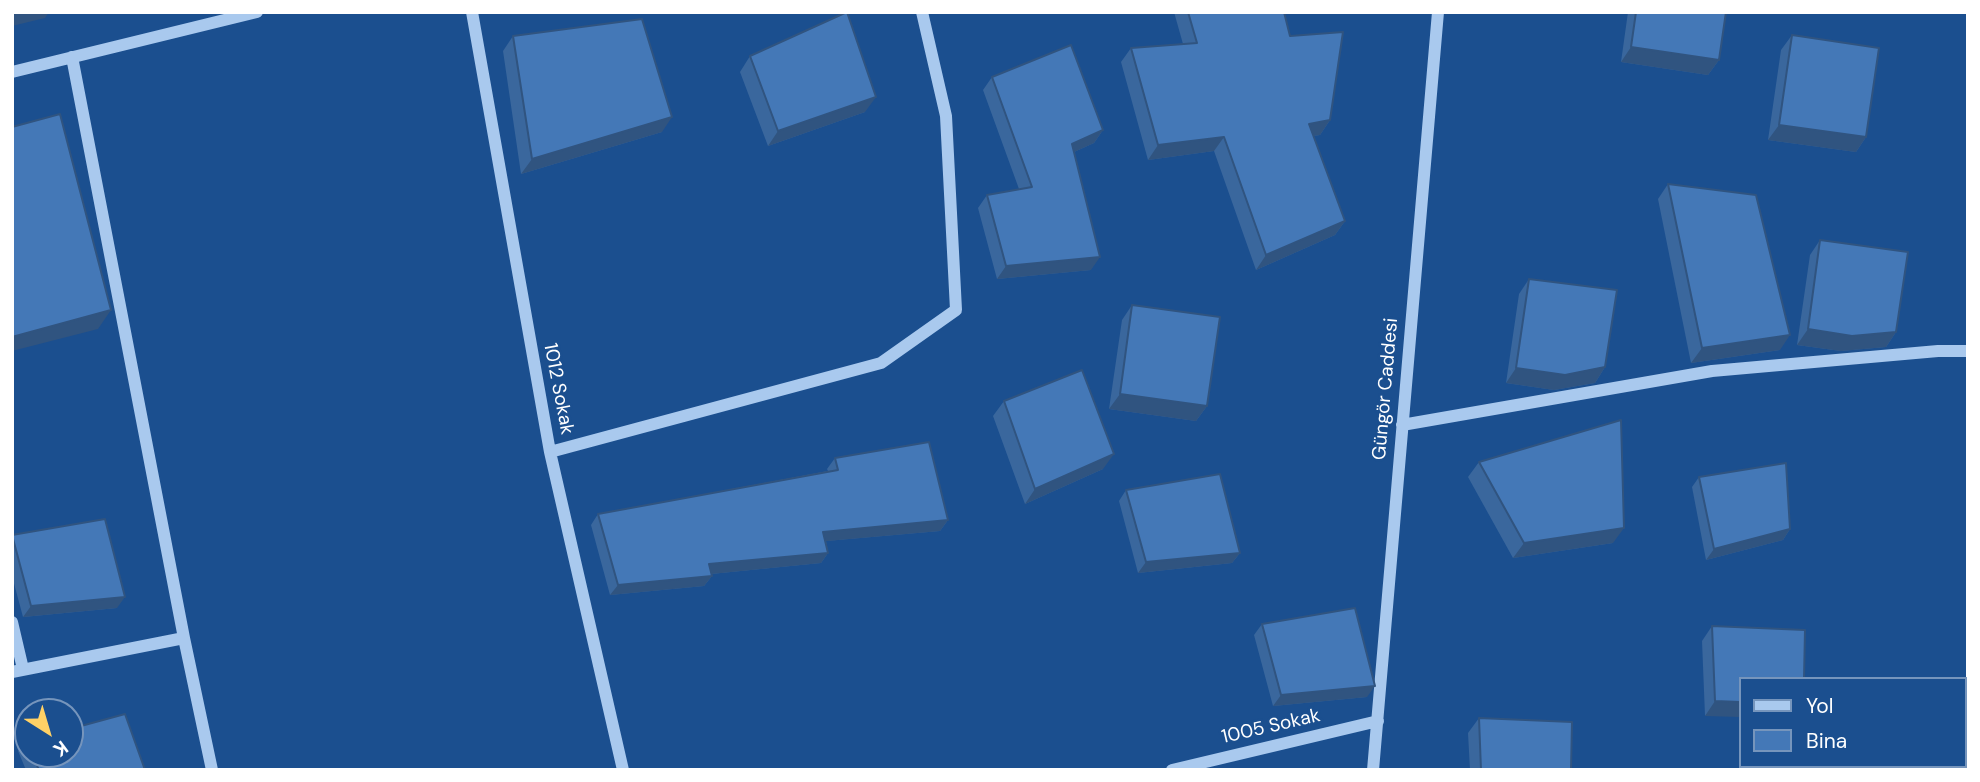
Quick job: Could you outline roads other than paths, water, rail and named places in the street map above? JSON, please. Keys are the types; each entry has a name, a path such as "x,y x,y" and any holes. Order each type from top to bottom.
{"street":[{"path":"12,72 257,12"},
{"name":"1012 Sokak","path":"472,12 550,452 623,770"},
{"path":"550,452 881,363 956,310 946,116 922,12"},
{"name":"Güngör Caddesi","path":"1373,770 1438,12"},
{"path":"72,57 212,770"},
{"path":"1402,425 1712,371 1924,352 1968,351"},
{"path":"12,622 18,670 184,638"},
{"name":"1005 Sokak","path":"1172,770 1378,721"}]}
